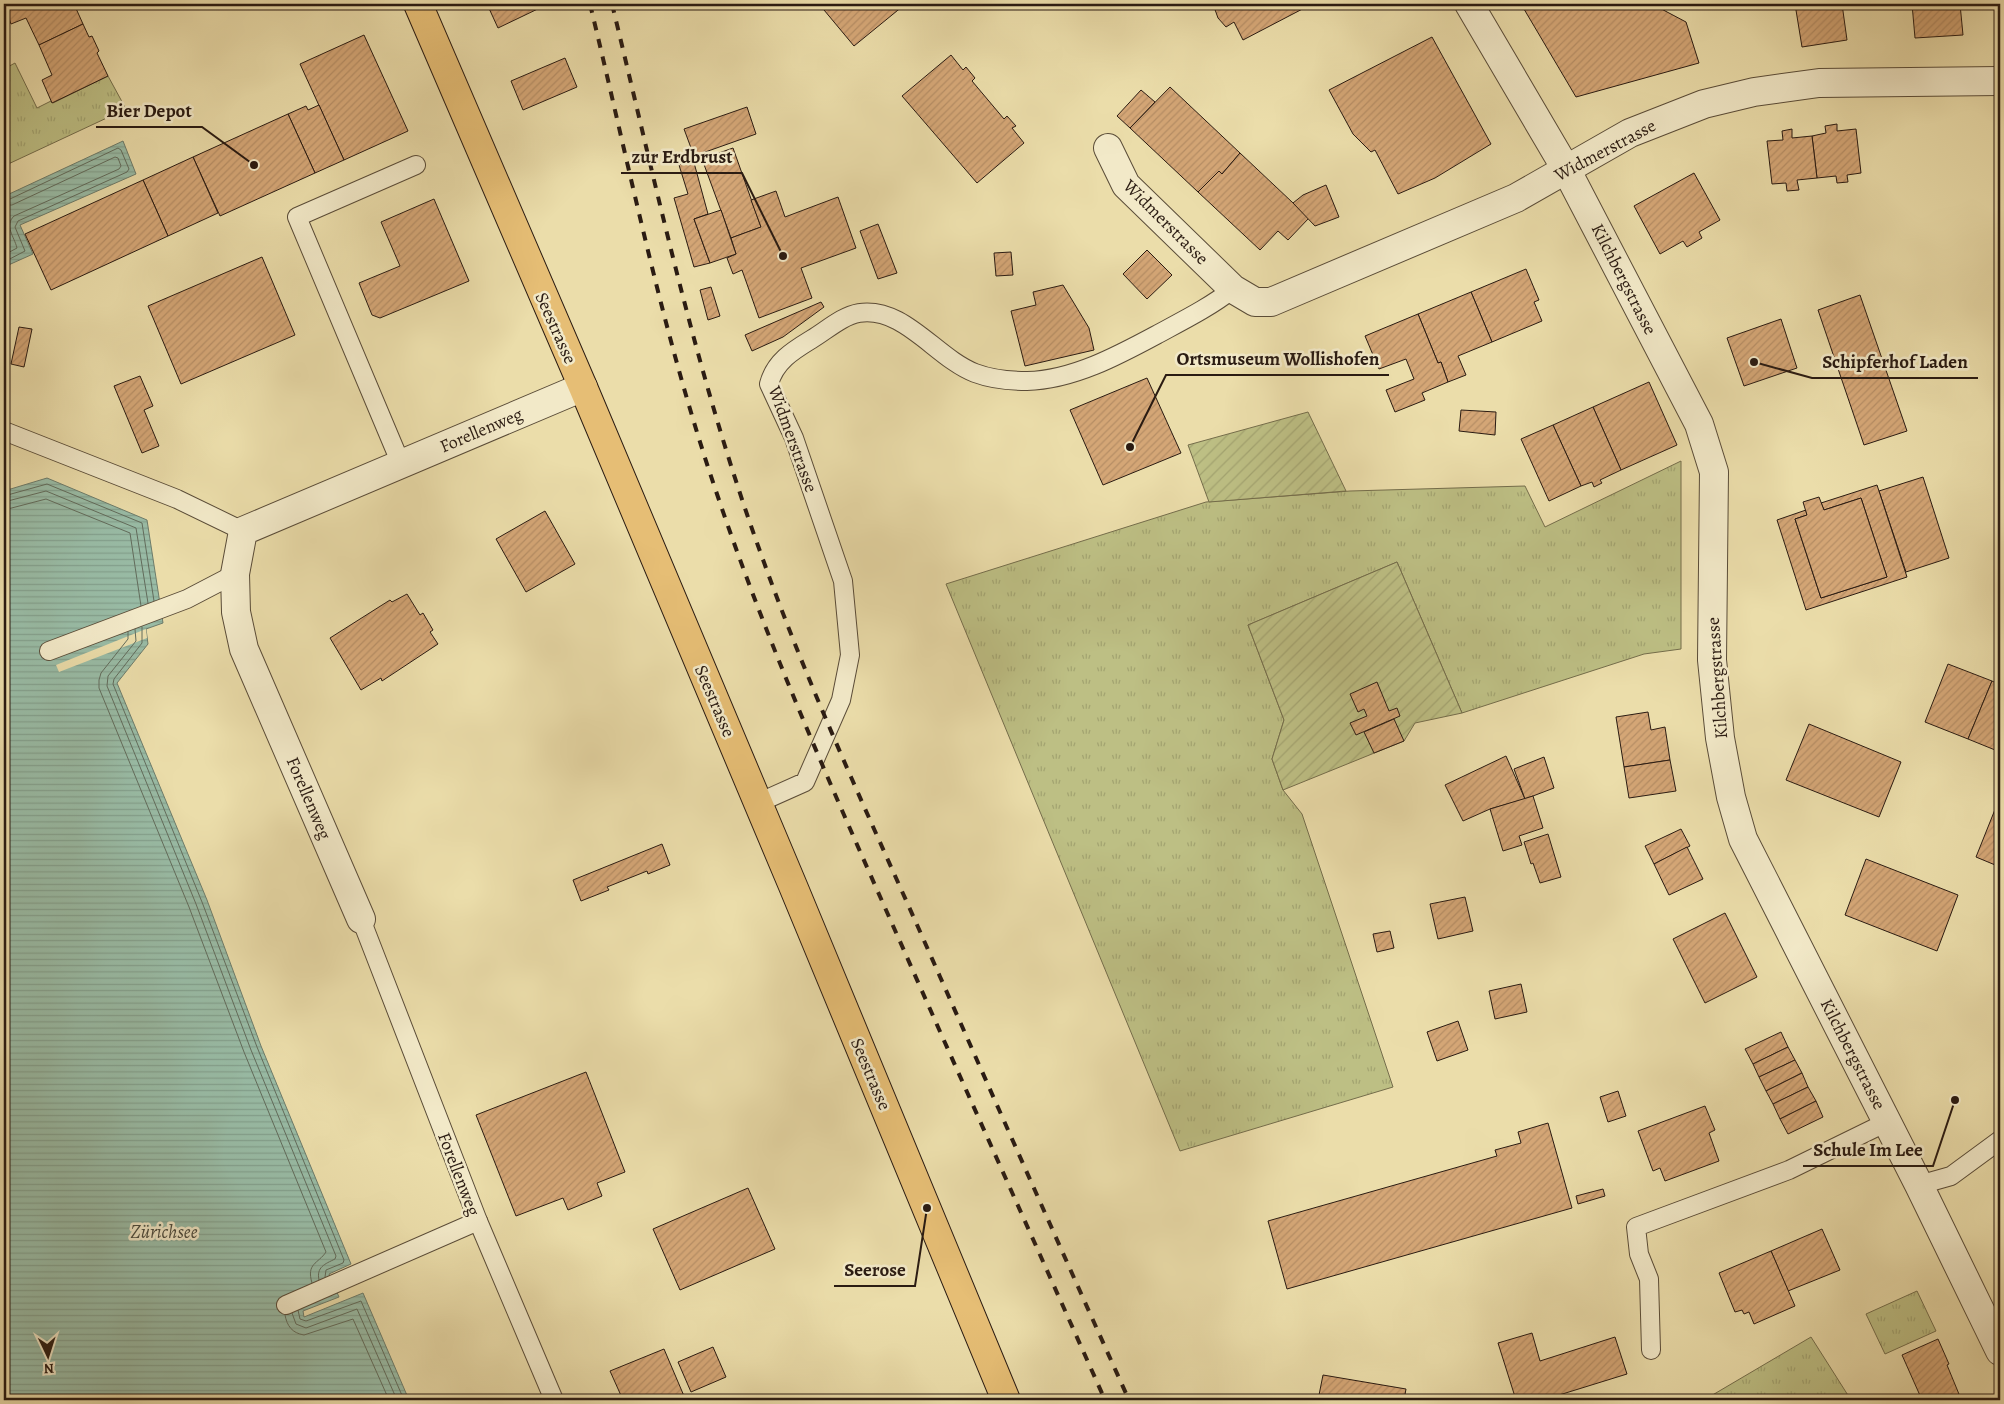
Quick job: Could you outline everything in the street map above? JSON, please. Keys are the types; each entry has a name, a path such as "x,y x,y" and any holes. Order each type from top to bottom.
{"main road":[{"name":"Seestrasse","path":"418,4 758,803 1006,1400"}],"street":[{"name":"Kilchbergstrasse","path":"1469,4 1566,169 1699,424 1714,472 1712,660 1720,738 1731,797 1743,839 1919,1185 2000,1350"},
{"name":"Widmerstrasse","path":"1108,148 1126,186 1233,289 1255,302 1271,302 1516,198 1630,133 1704,104 1754,92 1820,83 2000,81"},
{"name":"Forellenweg","path":"361,918 244,649 236,612 236,574 243,531 582,387"}],"lane":[{"path":"401,464 297,217 416,165"},
{"name":"Widmerstrasse","path":"758,803 805,782 841,700 850,655 843,581 794,438 769,384 773,371 780,363 796,349 839,321 857,314 876,312 908,326 947,356 974,372 1005,380 1029,381 1065,375 1119,355 1200,312 1233,289"},
{"path":"4,431 177,499 243,531"},
{"path":"49,651 187,599 236,574"},
{"name":"Forellenweg","path":"361,918 478,1221 554,1400"},
{"path":"1651,1350 1649,1279 1639,1254 1636,1227 1789,1170 1887,1122"},
{"path":"1919,1185 1951,1176 2000,1140"},
{"path":"286,1305 478,1221"}],"green space":[{"path":"15,63 37,108 51,101 53,103 108,76 126,109 4,166 4,69"},
{"path":"1308,412 1346,491 1209,502 1188,445"},
{"path":"1681,461 1681,649 1644,654 1462,713 1397,562 1248,625 1284,720 1272,759 1283,790 1302,814 1393,1087 1180,1151 946,584 1206,502 1350,491 1525,486 1545,527"},
{"path":"1397,562 1462,713 1415,723 1404,741 1283,790 1272,759 1284,720 1248,625"},
{"path":"1917,1291 1936,1331 1885,1354 1866,1314"},
{"path":"1811,1337 1851,1400 1704,1400"}],"water":[{"path":"123,141 136,174 20,225 33,254 4,267 4,188 7,195"},
{"name":"Zürichsee","path":"47,478 147,520 163,623 146,629 148,644 117,683 207,900 261,1046 351,1264 329,1274 339,1297 303,1311 304,1317 363,1293 409,1400 4,1400 4,491"}],"pier":[{"path":"146,629 147,638 59,672 56,665"}],"building":[{"path":"4,4 74,4 83,24 39,45 26,18 11,24"},
{"path":"487,4 545,4 546,5 498,28"},
{"path":"819,4 901,4 903,6 854,46"},
{"path":"1213,4 1312,4 1243,40 1234,22 1226,27 1218,18"},
{"path":"1521,4 1652,4 1686,22 1699,63 1576,97"},
{"path":"1795,4 1842,4 1847,40 1802,47"},
{"path":"1912,4 1960,4 1963,35 1915,38"},
{"path":"83,24 89,37 92,36 99,51 97,53 108,76 52,103 42,80 52,75 39,45"},
{"path":"364,35 408,131 344,160 300,64"},
{"path":"1432,37 1491,144 1435,178 1398,194 1375,150 1371,152 1353,134 1329,90"},
{"path":"951,55 963,70 966,67 975,78 972,81 1004,119 1007,116 1016,126 1012,128 1024,143 977,183 902,96"},
{"path":"565,58 577,87 523,110 511,81"},
{"path":"1170,87 1240,153 1222,174 1219,171 1198,192 1130,128"},
{"path":"1141,90 1155,102 1130,128 1117,116"},
{"path":"319,105 344,160 315,173 288,114 306,106 308,110"},
{"path":"747,107 756,134 694,156 684,129"},
{"path":"288,114 315,173 220,216 193,157"},
{"path":"1837,124 1837,131 1856,129 1861,173 1847,175 1848,182 1837,183 1836,176 1817,178 1812,136 1826,133 1825,126"},
{"path":"1792,129 1792,138 1812,136 1817,178 1797,180 1799,190 1787,191 1786,183 1772,184 1767,141 1783,140 1782,131"},
{"path":"733,148 761,227 731,238 702,159"},
{"path":"1240,153 1309,218 1288,240 1278,231 1260,250 1198,192 1219,171 1222,174"},
{"path":"193,157 218,213 168,236 143,180"},
{"path":"693,159 708,214 694,219 710,263 694,267 674,198 688,194 679,165"},
{"path":"1694,173 1720,220 1699,232 1702,238 1687,247 1683,241 1660,254 1634,206"},
{"path":"143,180 168,236 51,290 25,234"},
{"path":"1326,185 1339,217 1315,226 1293,203 1303,195"},
{"path":"776,191 785,217 838,197 856,248 801,268 812,298 759,318 742,270 733,274 727,258 736,254 731,238 761,227 751,200"},
{"path":"434,199 469,281 380,318 372,315 359,283 400,266 381,222"},
{"path":"721,210 736,254 710,263 694,219"},
{"path":"878,224 897,273 878,279 860,231"},
{"path":"1147,250 1172,275 1147,299 1123,274"},
{"path":"1011,252 1013,275 996,276 994,253"},
{"path":"262,257 295,335 181,384 148,306"},
{"path":"1526,269 1539,300 1534,302 1542,321 1492,342 1471,292"},
{"path":"1063,285 1089,328 1094,350 1025,366 1011,311 1036,305 1033,292"},
{"path":"711,287 720,316 708,320 700,290"},
{"path":"1471,292 1492,342 1458,356 1466,375 1448,382 1441,362 1438,363 1418,314"},
{"path":"1860,295 1907,431 1864,445 1818,310"},
{"path":"821,302 824,307 783,337 752,351 745,335"},
{"path":"1418,314 1438,363 1441,362 1448,382 1422,393 1425,400 1395,412 1386,390 1414,379 1406,359 1379,369 1365,336"},
{"path":"1781,319 1797,368 1744,386 1727,338"},
{"path":"19,327 32,329 24,367 11,364"},
{"path":"140,376 153,406 144,410 159,446 142,453 114,386"},
{"path":"1147,378 1181,453 1103,485 1070,410"},
{"path":"1649,382 1677,445 1621,470 1593,407"},
{"path":"1593,407 1621,470 1600,480 1602,483 1594,487 1592,482 1581,486 1553,425"},
{"path":"1461,410 1496,412 1495,435 1459,431"},
{"path":"1553,425 1581,486 1549,501 1521,439"},
{"path":"1923,477 1949,558 1906,572 1879,491"},
{"path":"1877,485 1907,577 1806,610 1777,520 1806,510 1807,515 1795,519 1821,598 1887,577 1861,498 1824,510 1821,503"},
{"path":"1819,497 1824,510 1861,498 1887,577 1821,598 1795,519 1807,515 1803,502"},
{"path":"545,511 575,564 526,592 496,539"},
{"path":"407,594 420,615 423,613 433,630 430,632 438,644 382,681 381,678 361,690 330,638 390,600 392,602"},
{"path":"1948,664 1992,681 1968,739 1925,722"},
{"path":"1992,681 2000,685 2000,752 1968,739"},
{"path":"1377,682 1389,711 1397,708 1400,716 1356,735 1350,723 1367,716 1364,709 1358,712 1350,694"},
{"path":"1648,712 1651,730 1665,727 1670,760 1624,767 1616,717"},
{"path":"1394,719 1404,741 1374,753 1364,732"},
{"path":"1809,724 1901,762 1879,817 1786,780"},
{"path":"1506,756 1525,799 1490,809 1463,821 1445,785"},
{"path":"1544,757 1554,788 1525,799 1514,769"},
{"path":"1670,760 1676,791 1629,798 1624,767"},
{"path":"1533,796 1543,828 1519,836 1522,845 1503,851 1490,809"},
{"path":"2000,797 2000,867 1976,857"},
{"path":"1681,829 1690,846 1654,864 1645,846"},
{"path":"1548,834 1561,877 1540,883 1524,842"},
{"path":"662,844 670,865 648,874 647,871 607,887 609,890 581,901 573,880"},
{"path":"1687,847 1703,879 1669,895 1654,864"},
{"path":"1866,859 1958,895 1937,951 1845,915"},
{"path":"1465,897 1473,931 1438,939 1430,904"},
{"path":"1725,913 1757,977 1705,1003 1673,939"},
{"path":"1390,931 1394,948 1377,952 1373,934"},
{"path":"1521,984 1527,1012 1495,1019 1489,991"},
{"path":"1458,1021 1468,1050 1437,1061 1427,1032"},
{"path":"1781,1032 1788,1047 1753,1064 1745,1049"},
{"path":"1788,1047 1795,1060 1759,1077 1753,1064"},
{"path":"1795,1060 1802,1073 1766,1091 1759,1077"},
{"path":"586,1072 625,1172 597,1183 602,1196 568,1210 563,1198 516,1216 476,1115"},
{"path":"1802,1073 1808,1087 1773,1104 1766,1091"},
{"path":"1808,1087 1816,1101 1780,1119 1773,1104"},
{"path":"1618,1091 1626,1116 1608,1122 1600,1097"},
{"path":"1816,1101 1823,1117 1788,1134 1780,1119"},
{"path":"1705,1106 1715,1130 1709,1133 1719,1161 1665,1181 1660,1168 1653,1171 1638,1131"},
{"path":"1548,1123 1572,1208 1287,1289 1268,1221 1497,1156 1495,1150 1521,1143 1518,1132"},
{"path":"748,1188 775,1249 680,1290 653,1229"},
{"path":"1603,1189 1605,1196 1578,1204 1576,1196"},
{"path":"1822,1229 1840,1270 1788,1291 1771,1251"},
{"path":"1771,1251 1795,1306 1754,1324 1749,1312 1744,1314 1742,1310 1735,1312 1719,1273"},
{"path":"1532,1333 1540,1361 1615,1337 1627,1374 1543,1400 1516,1400 1498,1343"},
{"path":"1938,1339 1961,1399 1922,1400 1902,1355"},
{"path":"713,1347 726,1377 691,1392 678,1362"},
{"path":"664,1349 684,1396 674,1400 623,1400 610,1371"},
{"path":"1323,1375 1406,1389 1404,1400 1318,1400"}],"railway":[{"path":"590,4 648,252 680,376 718,497 760,614 831,785 1105,1400"},
{"path":"612,4 697,350 738,487 778,601 856,788 1129,1400"}],"place":[{"name":"Bier Depot","path":"254,165"},
{"name":"zur Erdbrust","path":"783,256"},
{"name":"Schipferhof Laden","path":"1754,362"},
{"name":"Ortsmuseum Wollishofen","path":"1130,447"},
{"name":"Schule Im Lee","path":"1955,1100"},
{"name":"Seerose","path":"927,1208"}]}
